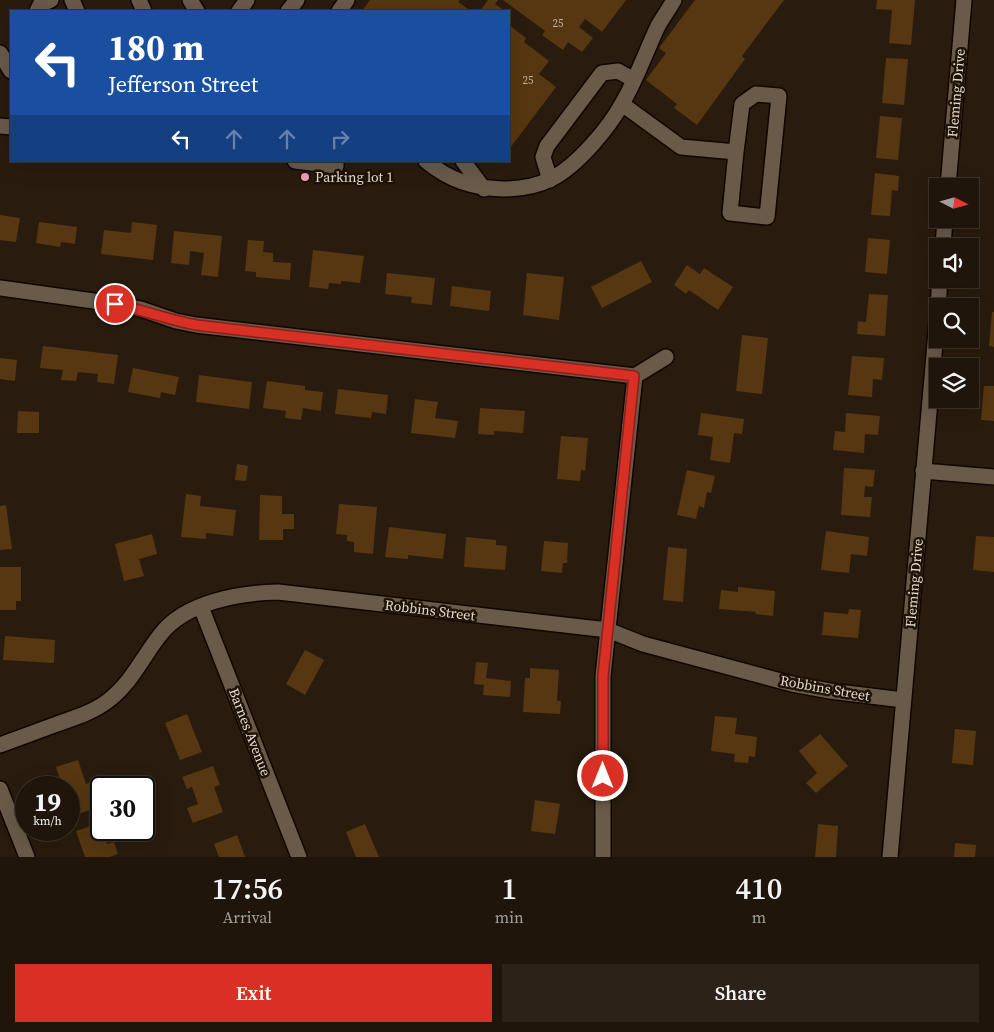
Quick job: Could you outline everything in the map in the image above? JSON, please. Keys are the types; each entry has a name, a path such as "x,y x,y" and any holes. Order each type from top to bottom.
{"street":[{"path":"38,10 40,5 51,0"},
{"path":"289,10 297,0"},
{"path":"427,162 458,182 484,188 513,189 550,180 574,163 597,139 622,104 659,24 674,0"},
{"name":"Fleming Drive","path":"949,178 964,0"},
{"path":"0,52 10,69"},
{"path":"550,180 543,157 547,146 602,73 618,71 634,80"},
{"path":"756,94 779,96 766,217 730,213 736,152 742,104 756,94"},
{"path":"622,104 681,147 736,152"},
{"path":"303,162 336,166 336,162"},
{"path":"465,162 484,188"},
{"path":"0,288 115,304 141,309 176,321 196,325 634,376 666,357"},
{"name":"Fleming Drive","path":"890,857 934,348"},
{"path":"603,857 603,676 634,376"},
{"path":"923,471 994,477"},
{"name":"Robbins Street","path":"0,745 83,715 107,702 126,685 160,634 171,623 185,614 224,598 241,594 278,592 608,630 643,644 792,684 830,691 903,700"},
{"name":"Barnes Avenue","path":"200,607 299,857"},
{"path":"0,791 26,857"}],"building":[{"path":"370,0 460,0 458,2 470,10 363,10"},
{"path":"488,0 498,0 495,4 504,10 481,10"},
{"path":"503,0 626,0 602,32 585,19 579,27 593,38 582,52 568,42 563,50 542,35 545,31"},
{"path":"695,0 784,0 742,56 745,59 697,125 674,108 677,104 646,80 666,53 659,48"},
{"path":"877,0 915,0 911,45 889,43 892,10 876,9"},
{"path":"510,26 526,38 524,42 549,61 539,74 556,87 510,148"},
{"path":"886,58 908,59 904,105 882,103"},
{"path":"880,116 902,118 898,160 876,158"},
{"path":"875,173 899,176 898,191 892,190 890,216 871,215"},
{"path":"0,215 20,218 16,242 0,240"},
{"path":"39,222 77,227 75,244 61,242 60,247 36,243"},
{"path":"132,222 157,225 153,260 101,254 104,230 131,233"},
{"path":"174,231 222,236 218,277 201,275 204,253 190,251 189,265 171,263"},
{"path":"868,238 890,240 887,274 865,272"},
{"path":"248,240 264,241 263,252 273,253 273,262 291,263 290,280 256,277 256,272 245,271"},
{"path":"313,250 364,256 360,283 341,281 341,284 329,283 328,289 309,287"},
{"path":"641,261 652,282 602,308 591,287"},
{"path":"687,265 700,274 704,268 733,287 718,310 689,290 686,294 674,285"},
{"path":"387,273 435,278 432,305 411,303 412,297 385,294"},
{"path":"527,273 564,277 559,320 523,315"},
{"path":"452,286 491,291 489,311 450,306"},
{"path":"869,294 888,295 885,336 857,334 858,321 866,322"},
{"path":"992,312 994,312 994,347 989,346"},
{"path":"742,335 768,338 762,394 736,391"},
{"path":"43,346 118,355 114,384 97,382 98,374 78,372 76,381 61,380 63,370 40,368"},
{"path":"852,356 884,358 882,380 873,379 872,397 848,395"},
{"path":"0,358 17,360 15,381 0,379"},
{"path":"133,368 179,377 175,395 161,392 160,398 128,392"},
{"path":"199,375 252,382 249,409 196,402"},
{"path":"267,381 305,386 305,390 323,392 321,411 303,408 301,420 285,418 286,411 263,408"},
{"path":"984,386 994,386 994,421 981,420"},
{"path":"338,389 388,395 386,414 372,412 371,418 335,414"},
{"path":"415,399 438,402 435,418 458,421 455,438 411,433"},
{"path":"480,408 525,411 523,433 494,431 494,435 478,434"},
{"path":"18,411 39,412 39,433 17,433"},
{"path":"701,413 744,419 742,434 734,433 730,463 710,460 713,437 698,435"},
{"path":"846,413 880,416 878,435 865,434 864,453 833,450 835,431 845,432"},
{"path":"561,436 588,438 585,471 581,470 580,481 557,479"},
{"path":"237,464 248,466 246,481 235,480"},
{"path":"844,468 875,470 873,487 865,486 864,497 872,497 870,517 841,515"},
{"path":"687,470 715,476 711,493 707,492 704,508 699,506 696,519 677,515"},
{"path":"186,494 201,496 200,506 236,510 233,536 206,533 206,539 181,537"},
{"path":"260,495 282,496 282,514 294,514 294,529 283,529 283,540 259,540"},
{"path":"339,504 377,507 373,554 354,552 354,542 347,541 347,535 336,534"},
{"path":"6,505 12,549 0,550 0,506"},
{"path":"389,527 446,534 443,559 408,555 408,559 385,557"},
{"path":"826,531 869,537 867,556 851,554 849,573 821,570"},
{"path":"152,534 157,554 139,559 144,576 124,581 115,544"},
{"path":"976,536 994,537 994,572 973,570"},
{"path":"466,537 496,540 496,545 507,546 505,570 464,567"},
{"path":"544,541 568,543 567,563 563,563 562,573 541,571"},
{"path":"668,547 687,549 683,602 663,600"},
{"path":"0,567 21,567 21,601 16,601 16,610 0,610"},
{"path":"738,587 775,591 773,616 755,614 756,612 719,609 721,590 738,592"},
{"path":"849,609 861,610 858,638 822,635 824,612 848,614"},
{"path":"5,636 55,640 54,663 3,660"},
{"path":"305,650 324,660 305,695 286,684"},
{"path":"476,662 488,663 486,678 511,681 510,697 483,695 484,685 474,684"},
{"path":"530,668 559,670 557,701 561,701 560,714 523,712 525,678 530,678"},
{"path":"187,714 202,752 180,760 165,723"},
{"path":"715,716 737,718 735,734 757,737 755,757 749,756 748,763 734,762 735,754 711,751"},
{"path":"955,729 976,731 973,765 952,763"},
{"path":"820,734 848,766 816,793 806,783 817,773 799,751"},
{"path":"78,760 86,784 90,783 90,810 80,813 80,776 59,776 56,767"},
{"path":"213,766 220,785 214,787 223,812 193,823 187,808 198,804 192,787 187,789 182,777"},
{"path":"535,800 560,804 555,834 531,831"},
{"path":"365,824 379,857 356,857 346,832"},
{"path":"818,824 838,826 836,857 815,857"},
{"path":"90,826 90,841 106,841 107,844 114,842 118,854 110,857 85,857 79,841 80,830"},
{"path":"237,835 245,857 219,857 214,844"},
{"path":"955,843 976,845 975,857 954,857"}],"place":[{"name":"Parking lot 1","path":"305,177"}],"route":[{"path":"115,304 141,309 176,321 196,325 634,376 603,676 603,776"}]}
